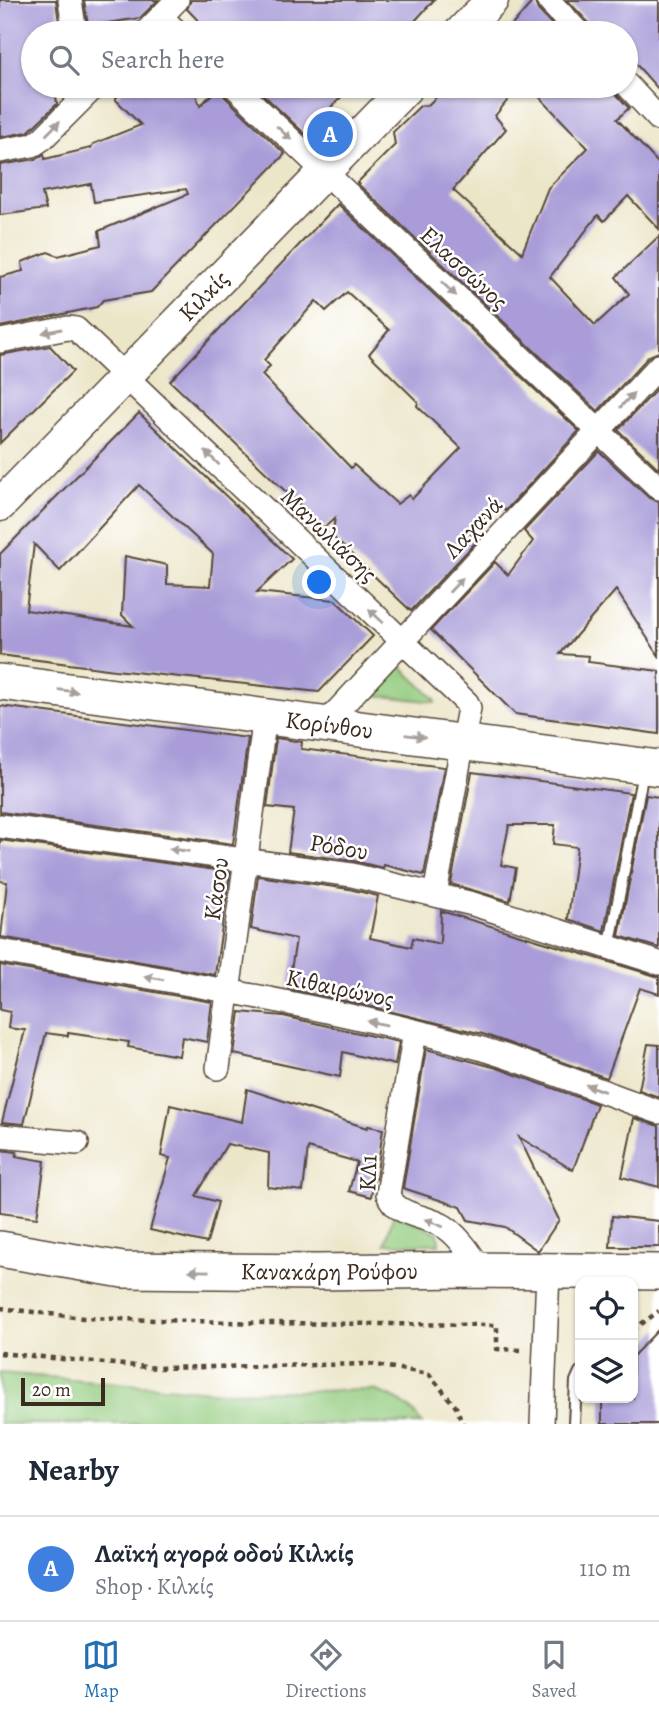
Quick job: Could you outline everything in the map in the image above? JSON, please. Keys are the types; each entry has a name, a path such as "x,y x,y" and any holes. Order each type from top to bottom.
{"main road":[{"name":"Κορίνθου","path":"0,682 652,767"},
{"name":"Κανακάρη Ρούφου","path":"0,1249 123,1270 481,1270 641,1275"}],"street":[{"path":"70,0 73,21"},
{"path":"157,21 177,0"},
{"path":"472,21 492,0"},
{"path":"548,0 568,21"},
{"path":"638,97 659,119"},
{"path":"0,151 33,145 43,139 79,98"},
{"name":"Ελασσώνος","path":"247,98 659,488"},
{"name":"Κιλκίς","path":"0,505 396,98"},
{"name":"Μανωλιάσης","path":"0,341 72,328 126,376 467,703 469,708 464,742"},
{"name":"Λαχανά","path":"325,724 659,366"},
{"name":"Κάσου","path":"218,1068 265,716"},
{"path":"435,894 464,742"},
{"name":"Ρόδου","path":"0,825 352,875 435,894 659,963"},
{"name":"Κιθαιρώνος","path":"0,951 228,991 415,1032 526,1064 659,1112"},
{"name":"ΚΛ1","path":"415,1032 388,1194 391,1202 400,1208 444,1227 471,1254 481,1270"},
{"path":"0,1136 77,1143"},
{"path":"542,1424 548,1272"}],"lane":[{"path":"609,948 652,767"},
{"path":"574,1424 575,1402"}],"path":[{"path":"0,1308 96,1318 497,1325 497,1349 544,1351"},
{"path":"638,1326 659,1311"},
{"path":"0,1353 157,1368 370,1364 429,1374 456,1407 463,1424"}],"green space":[{"path":"395,661 435,699 435,702 364,694"},
{"path":"394,1213 438,1233 439,1244 385,1244"},
{"path":"0,1373 223,1392 374,1390 401,1402 422,1424 0,1424"}],"building":[{"path":"0,0 56,0 59,21 21,21 21,98 56,98 57,104 28,132 0,137"},
{"path":"84,0 158,0 140,18 87,21"},
{"path":"191,0 434,0 415,21 198,21 187,9"},
{"path":"534,0 538,10 549,21 516,21"},
{"path":"567,0 659,0 659,90 638,66 638,21 587,21"},
{"path":"197,98 200,106 208,98 226,98 285,154 151,292 103,300 97,307 0,327 0,277 23,271 22,262 48,252 58,256 101,245 99,231 188,194 186,189 94,202 91,184 42,193 46,209 0,215 0,165 36,159 44,154 45,159 91,148 93,144 141,125 115,99"},
{"path":"267,98 340,98 305,134"},
{"path":"435,98 509,98 495,116 506,129 453,190 522,253 548,188 588,148 540,98 620,98 629,108 617,119 659,164 659,229 628,196 604,221 598,215 550,277 595,325 629,294 616,277 659,236 659,352 649,356 598,411 357,183 395,145 393,132 420,106 428,105"},
{"path":"338,204 579,431 505,511 496,502 469,538 475,543 411,611 332,536 335,518 324,528 170,381","holes":["347,292 389,330 369,354 461,448 412,499 409,495 397,504 354,465 351,468 262,375 270,366 264,360 316,301 326,311"]},
{"path":"50,346 73,371 0,443 0,355"},
{"path":"659,387 659,469 618,430"},
{"path":"139,413 292,559 257,592 335,600 373,636 319,692 0,655 0,554","holes":["139,485 213,554 210,586 167,584 167,565 125,556 122,615 133,626 26,610 34,544 60,571"]},
{"path":"599,451 649,498 659,502 659,656 616,590 560,654 589,656 588,662 659,671 659,734 515,714 431,630 495,562 508,575 533,541 524,531"},
{"path":"0,706 248,738 233,844 0,812"},
{"path":"276,738 302,742 301,749 444,767 424,875 384,865 383,868 288,852 294,810 267,807"},
{"path":"472,772 631,793 604,931 568,919 577,847 553,844 555,825 509,825 501,865 516,868 510,901 451,884"},
{"path":"646,795 659,797 659,948 619,936"},
{"path":"0,840 230,872 215,975 1,937 7,882 0,881"},
{"path":"258,876 349,889 378,896 370,938 411,947 413,938 440,944 441,911 659,977 659,994 640,988 607,1078 483,1034 288,989 296,939 251,929"},
{"path":"0,965 212,1002 207,1042 182,1037 179,1056 128,1047 129,1042 68,1033 68,1036 46,1033 24,1124 2,1122 25,1030 8,1028 10,1012 0,1010"},
{"path":"240,1012 283,1016 399,1042 395,1065 343,1052 340,1077 234,1054"},
{"path":"648,1044 659,1045 659,1097 639,1090"},
{"path":"426,1049 497,1068 597,1104 573,1170 519,1137 559,1220 538,1251 505,1227 468,1220 461,1207 403,1188"},
{"path":"247,1089 367,1128 383,1129 371,1197 349,1191 357,1162 308,1148 303,1191 268,1187 269,1153 227,1144 196,1196 218,1202 207,1243 150,1230 170,1158 161,1156 170,1105 242,1122"},
{"path":"634,1118 659,1126 659,1187 622,1177"},
{"path":"0,1150 45,1161 37,1218 0,1213"},
{"path":"612,1216 659,1221 659,1247 610,1247"},
{"path":"659,1329 659,1424 602,1424 602,1403 638,1403 638,1351"}],"place":[{"name":"Λαϊκή αγορά οδού Κιλκίς","path":"330,134"}]}
